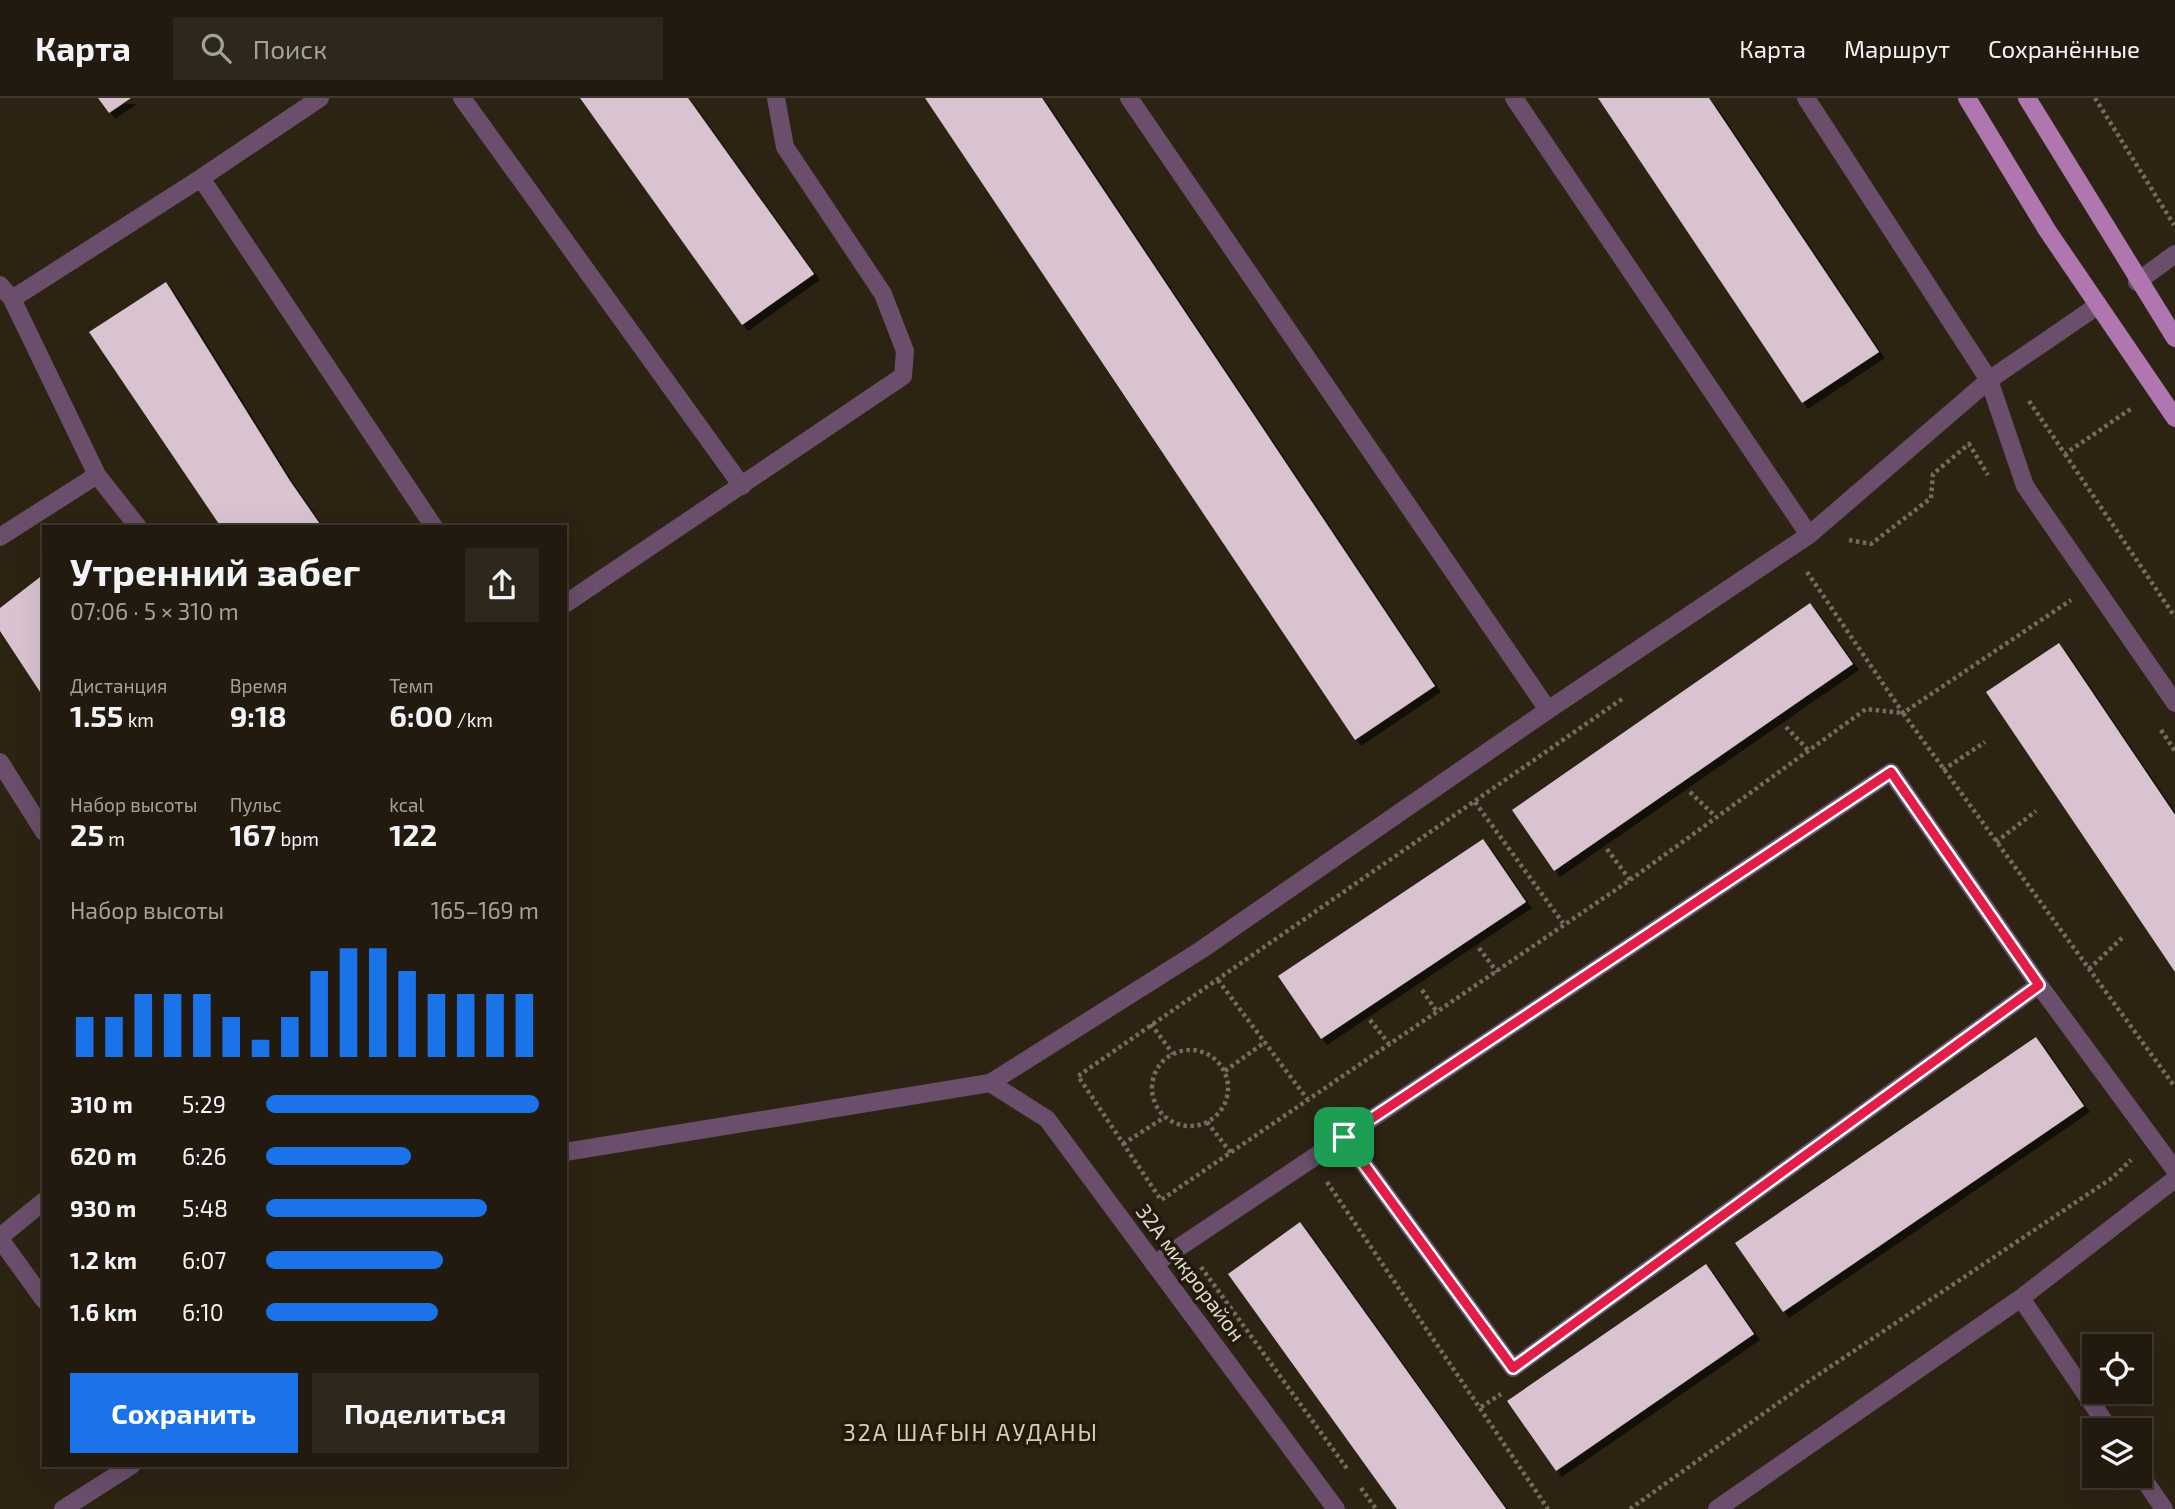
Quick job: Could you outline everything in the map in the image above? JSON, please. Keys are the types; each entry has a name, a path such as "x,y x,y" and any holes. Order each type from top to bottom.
{"main road":[{"path":"1967,98 2097,306 2175,418"},
{"path":"2027,98 2137,282 2175,338"}],"lane":[{"path":"136,525 97,475 6,292 201,178 320,98"},
{"path":"462,98 742,486"},
{"path":"567,603 903,376 905,351 883,294 785,147 776,98"},
{"path":"1129,98 1548,710"},
{"path":"1514,98 1810,535"},
{"path":"1806,98 1989,380 2025,486 2175,703"},
{"path":"201,178 433,525"},
{"path":"2137,282 2175,254"},
{"path":"567,1152 990,1083 1201,950 1548,710 1810,535 1989,380 2097,306"},
{"path":"0,537 97,475"},
{"path":"0,762 42,829"},
{"path":"1154,1264 1891,772 2039,985 2175,1170"},
{"path":"1344,1137 1513,1368 2039,985"},
{"name":"32А микрорайон","path":"990,1083 1047,1119 1336,1509"},
{"path":"1717,1509 2021,1298 2175,1179"},
{"path":"42,1203 0,1238 42,1297"},
{"path":"2021,1298 2102,1418"},
{"path":"63,1509 129,1467"},
{"path":"2150,1488 2164,1509"}],"path":[{"path":"2095,98 2175,226"},
{"path":"2007,368 2175,617"},
{"path":"2065,454 2156,392"},
{"path":"1845,539 1871,544 1931,498 1933,474 1969,444 1995,487"},
{"path":"1795,580 1816,564"},
{"path":"1806,572 1903,713 2072,599 2065,589"},
{"path":"1308,1100 1218,980 1623,699"},
{"path":"1786,727 1810,752"},
{"path":"1943,770 1984,742"},
{"path":"1690,792 1715,816"},
{"path":"1475,802 1563,923"},
{"path":"1996,842 2036,811"},
{"path":"1607,849 1630,880"},
{"path":"2089,969 2122,938"},
{"path":"1479,948 1497,972"},
{"path":"1422,990 1437,1012"},
{"path":"1370,1020 1389,1044"},
{"path":"1151,1024 1173,1054"},
{"path":"1225,1071 1265,1042"},
{"path":"1188,1050 1203,1052 1216,1059 1225,1071 1229,1086 1227,1100 1220,1114 1208,1122 1193,1126 1178,1124 1165,1117 1156,1105 1153,1083 1161,1063 1173,1054 1188,1050"},
{"path":"1123,1144 1165,1117"},
{"path":"1208,1122 1231,1153"},
{"path":"1630,1509 1810,1381 2112,1178 2132,1159 2129,1147"},
{"path":"1323,1177 1548,1509"},
{"path":"1184,1244 1352,1475"},
{"path":"1481,1407 1504,1391"},
{"path":"1360,1487 1376,1509"}],"building":[{"path":"98,98 131,98 109,113"},
{"path":"580,98 688,98 814,274 742,325"},
{"path":"925,98 1042,98 1435,686 1355,740"},
{"path":"1598,98 1709,98 1879,352 1802,403"},
{"path":"166,282 290,481 321,525 220,525 89,332"},
{"path":"42,576 42,695 0,631 0,608"},
{"path":"1810,603 1853,664 1554,871 1512,810"},
{"path":"2059,643 2175,815 2175,972 1986,692"},
{"path":"1483,839 1526,902 1321,1039 1278,976"},
{"path":"2036,1037 2084,1106 1783,1312 1735,1243"},
{"path":"1300,1222 1506,1509 1397,1509 1228,1274"},
{"path":"1706,1264 1754,1334 1556,1471 1507,1401"}],"district":[{"name":"32А ШАҒЫН АУДАНЫ","path":"971,1433"}],"route":[{"path":"1891,772 2039,985 1513,1368 1344,1137 1891,772"}]}
